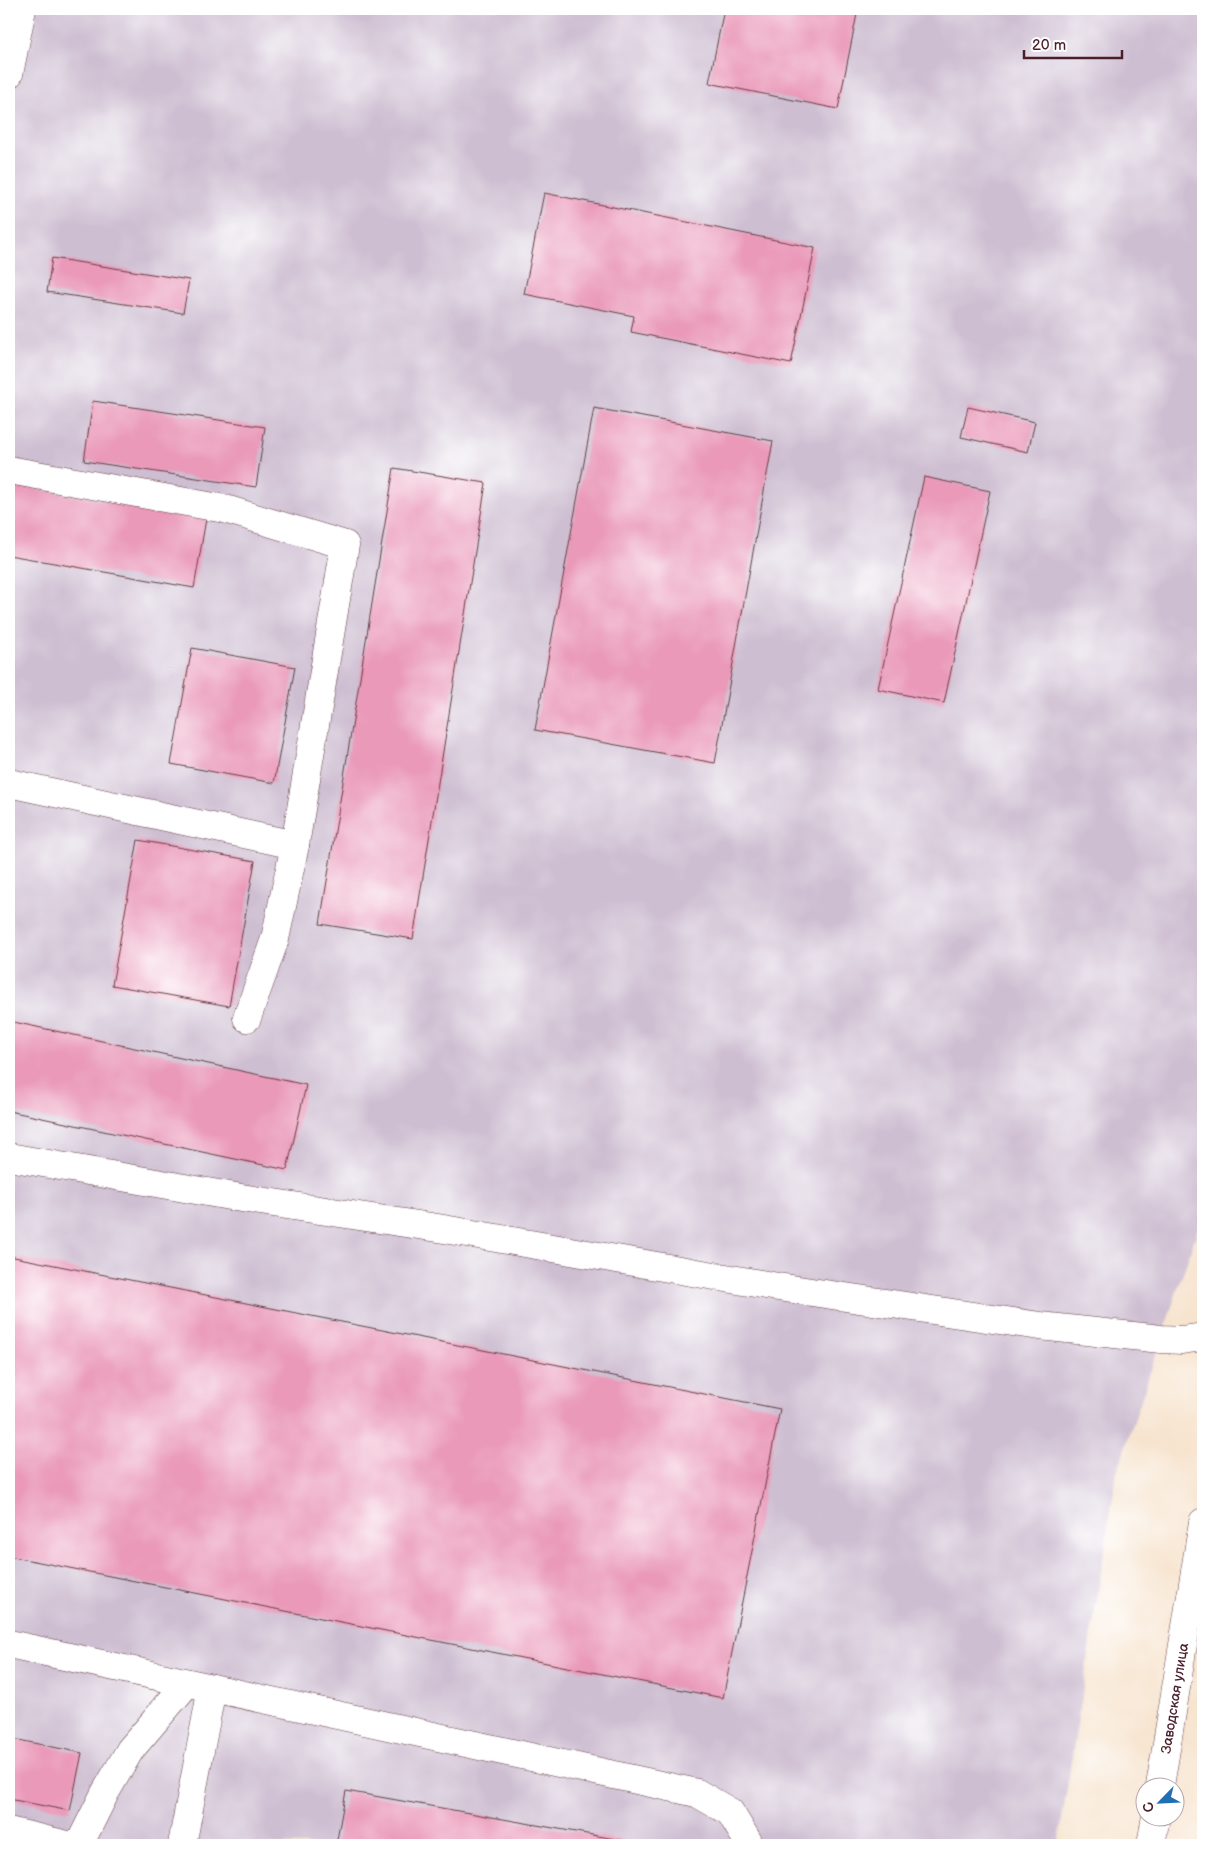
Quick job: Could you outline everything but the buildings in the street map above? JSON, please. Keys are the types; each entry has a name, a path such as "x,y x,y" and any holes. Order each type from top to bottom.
{"street":[{"path":"9,74 22,9"},
{"path":"9,470 226,509 345,545 295,845 275,939 247,1018"},
{"path":"9,783 295,845"},
{"path":"9,1157 241,1198 438,1228 778,1287 1040,1326 1161,1339 1182,1340 1203,1336"},
{"name":"Заводская улица","path":"1162,1776 1203,1522"},
{"path":"9,1644 696,1793 730,1812 750,1845"},
{"path":"79,1845 105,1793 130,1750 199,1685"},
{"path":"182,1845 199,1685"},
{"path":"1151,1845 1154,1826"},
{"path":"9,1831 68,1845"}],"shaded area":[{"path":"9,9 1203,9 1203,1213 1117,1472 1058,1845 9,1845"}]}
